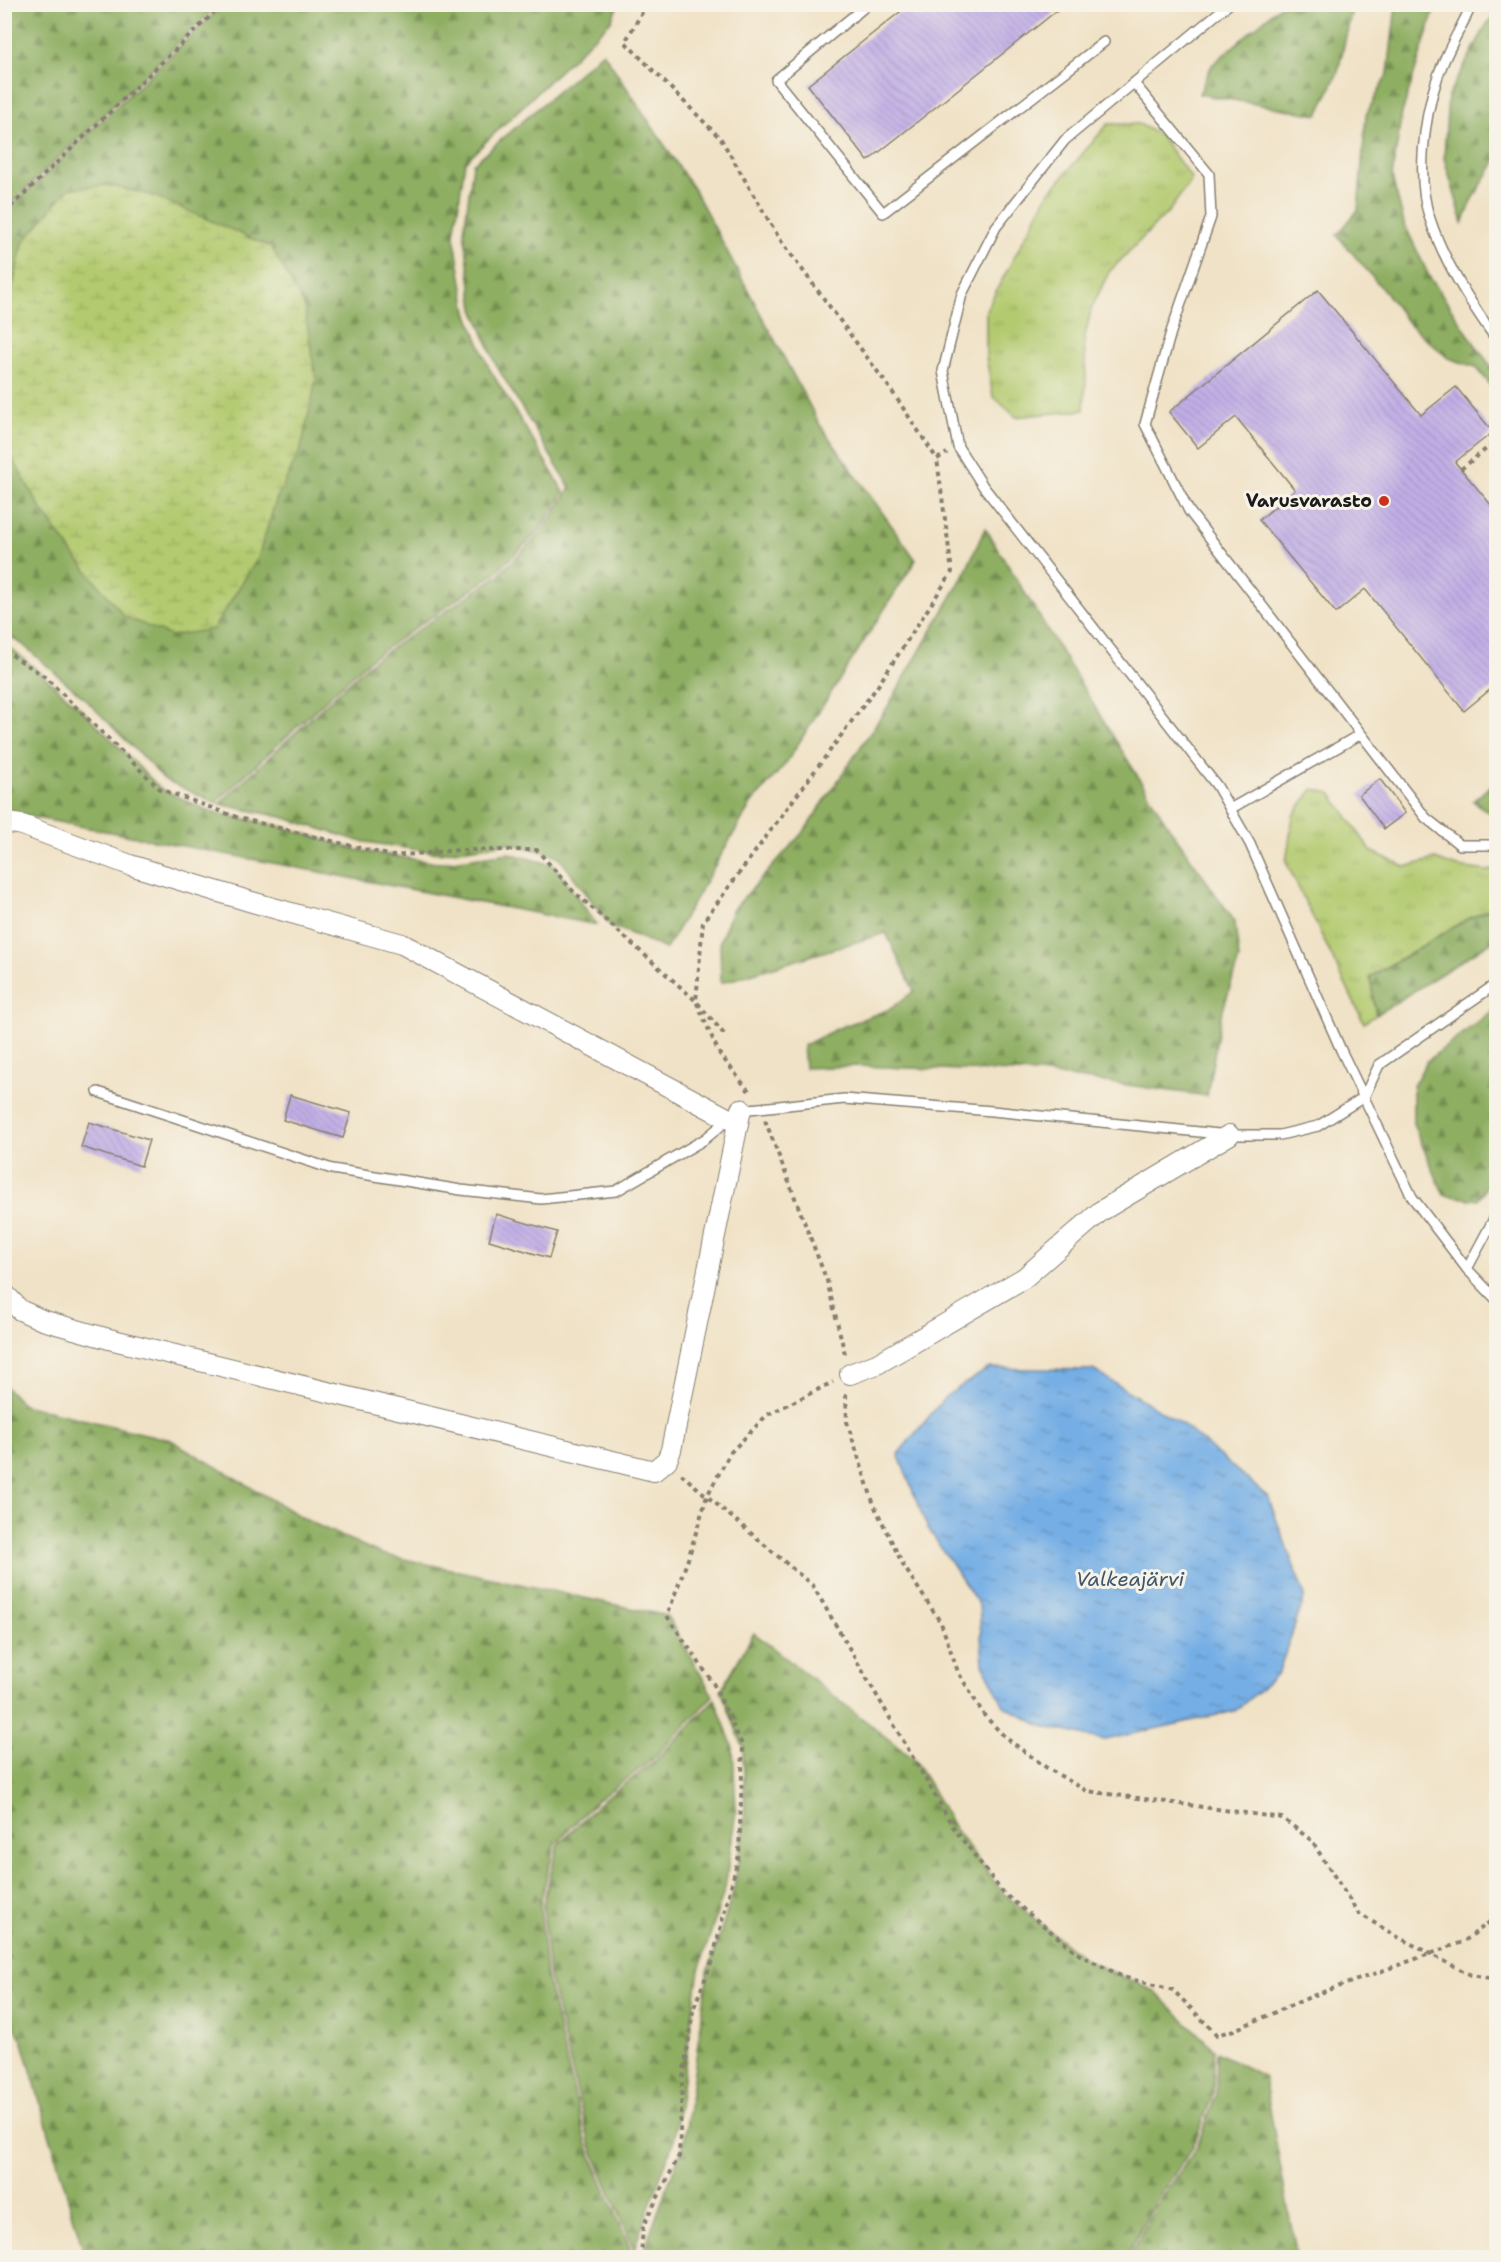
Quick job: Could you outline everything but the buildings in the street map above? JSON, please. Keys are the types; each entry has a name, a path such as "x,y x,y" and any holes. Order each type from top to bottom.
{"street":[{"path":"4,822 22,825 141,868 402,944 735,1114 673,1438 667,1460 654,1471 109,1339 42,1320 20,1310 4,1293"},
{"path":"850,1374 877,1364 1024,1278 1101,1211 1228,1135"}],"lane":[{"path":"868,4 776,80 883,213 1104,42"},
{"path":"1229,4 1065,140 996,227 962,294 943,371 958,447 983,486 1217,786 1250,844 1341,1050 1412,1197 1467,1269 1497,1299"},
{"path":"1472,4 1438,76 1428,111 1424,183 1429,218 1454,274 1497,339"},
{"path":"1134,83 1209,174 1211,217 1171,332 1145,424 1189,511 1426,818 1460,845 1497,845"},
{"path":"1230,809 1361,734"},
{"path":"98,1092 332,1169 461,1190 541,1199 616,1191 705,1139 735,1114 761,1107 844,1099 992,1111 1228,1135 1280,1135 1318,1126 1364,1097 1379,1065 1497,984"},
{"path":"1467,1269 1497,1215"}],"path":[{"path":"4,213 223,4"},
{"path":"647,4 625,42 721,139 779,238 889,387 937,459 952,572 878,687 703,922 696,1001 719,1053 761,1107 803,1223 827,1281 850,1374 846,1386 847,1422 874,1505 903,1564 941,1623 958,1672 984,1715 1006,1738 1047,1768 1087,1791 1282,1818 1311,1840 1358,1913 1396,1936 1471,1975 1497,1979"},
{"path":"1461,469 1497,441"},
{"path":"937,459 958,447"},
{"path":"4,650 44,676 160,789 239,818 392,856 460,850 537,850 572,890 696,1001 724,1034"},
{"path":"641,2258 643,2226 679,2156 682,2084 693,2010 712,1961 739,1855 743,1747 713,1683 667,1616 688,1559 707,1496 730,1453 767,1415 850,1374"},
{"path":"667,1460 813,1586 954,1828 1003,1893 1080,1955 1123,1977 1173,1990 1217,2035 1315,1995 1463,1942 1495,1918 1497,1914"},
{"path":"4,2228 14,2258"}],"green space":[{"path":"5,4 218,4 218,5 5,209"},
{"path":"223,5 618,5 611,21 465,162 454,235 467,312 489,368 564,492 540,530 494,574 369,660 215,803 165,780 84,698 22,644 5,633 4,214"},
{"path":"1281,5 1353,5 1338,72 1318,115 1199,94 1212,65"},
{"path":"1396,5 1436,5 1402,113 1392,177 1404,223 1429,276 1496,373 1496,392 1476,367 1448,358 1408,323 1337,235 1358,210 1366,115 1388,73"},
{"path":"1496,13 1496,160 1473,199 1463,223 1444,158 1448,96 1487,24"},
{"path":"603,52 696,193 820,425 916,560 786,763 751,804 666,949 612,928 558,856 509,843 438,853 359,841 282,817 219,804 371,662 496,577 542,532 570,488 496,365 474,309 464,231 473,164"},
{"path":"1108,124 1139,124 1160,135 1192,179 1169,211 1109,272 1092,307 1084,339 1086,378 1084,410 1016,417 993,396 986,357 986,310 1048,194"},
{"path":"108,185 154,196 271,247 304,305 316,380 301,449 276,500 258,558 213,629 171,636 125,617 74,555 40,507 5,445 5,319 23,243 68,189"},
{"path":"985,528 1167,824 1235,922 1239,959 1221,1016 1207,1096 1039,1073 856,1066 805,1068 803,1046 836,1029 890,1009 914,991 886,933 721,983 720,941 732,911 805,830 888,706 965,573"},
{"path":"4,645 16,652 78,706 161,789 211,812 280,826 357,850 438,863 508,853 554,865 597,925 5,812"},
{"path":"1496,781 1496,818 1473,801"},
{"path":"1313,789 1331,793 1371,851 1405,867 1435,859 1457,867 1488,871 1496,869 1496,906 1466,920 1370,977 1376,1015 1364,1023 1286,862 1293,816"},
{"path":"1496,906 1496,939 1376,1015 1370,977 1466,920"},
{"path":"1496,1008 1496,1170 1478,1200 1444,1195 1413,1124 1413,1086 1427,1061"},
{"path":"5,1386 23,1405 171,1440 308,1521 381,1554 667,1616 713,1696 651,1761 596,1801 555,1844 540,1903 546,1976 586,2142 632,2253 628,2257 85,2257 23,2043 5,2007"},
{"path":"754,1633 915,1760 954,1828 1003,1893 1086,1960 1154,1991 1214,2049 1213,2094 1193,2147 1158,2198 1126,2257 641,2257 684,2142 708,1972 734,1889 745,1812 743,1747 721,1690"},
{"path":"715,1699 733,1748 736,1811 725,1888 699,1970 674,2140 634,2249 589,2141 549,1976 543,1904 558,1845 598,1804 653,1763"},
{"path":"1217,2052 1264,2077 1297,2257 1129,2257 1160,2200 1196,2149 1216,2095"}],"water":[{"name":"Valkeajärvi","path":"989,1368 1093,1370 1181,1423 1268,1497 1305,1596 1278,1674 1235,1711 1105,1740 1041,1726 1004,1706 983,1664 979,1605 927,1527 898,1454 946,1396"}],"place":[{"name":"Varusvarasto","path":"1384,501"}]}
